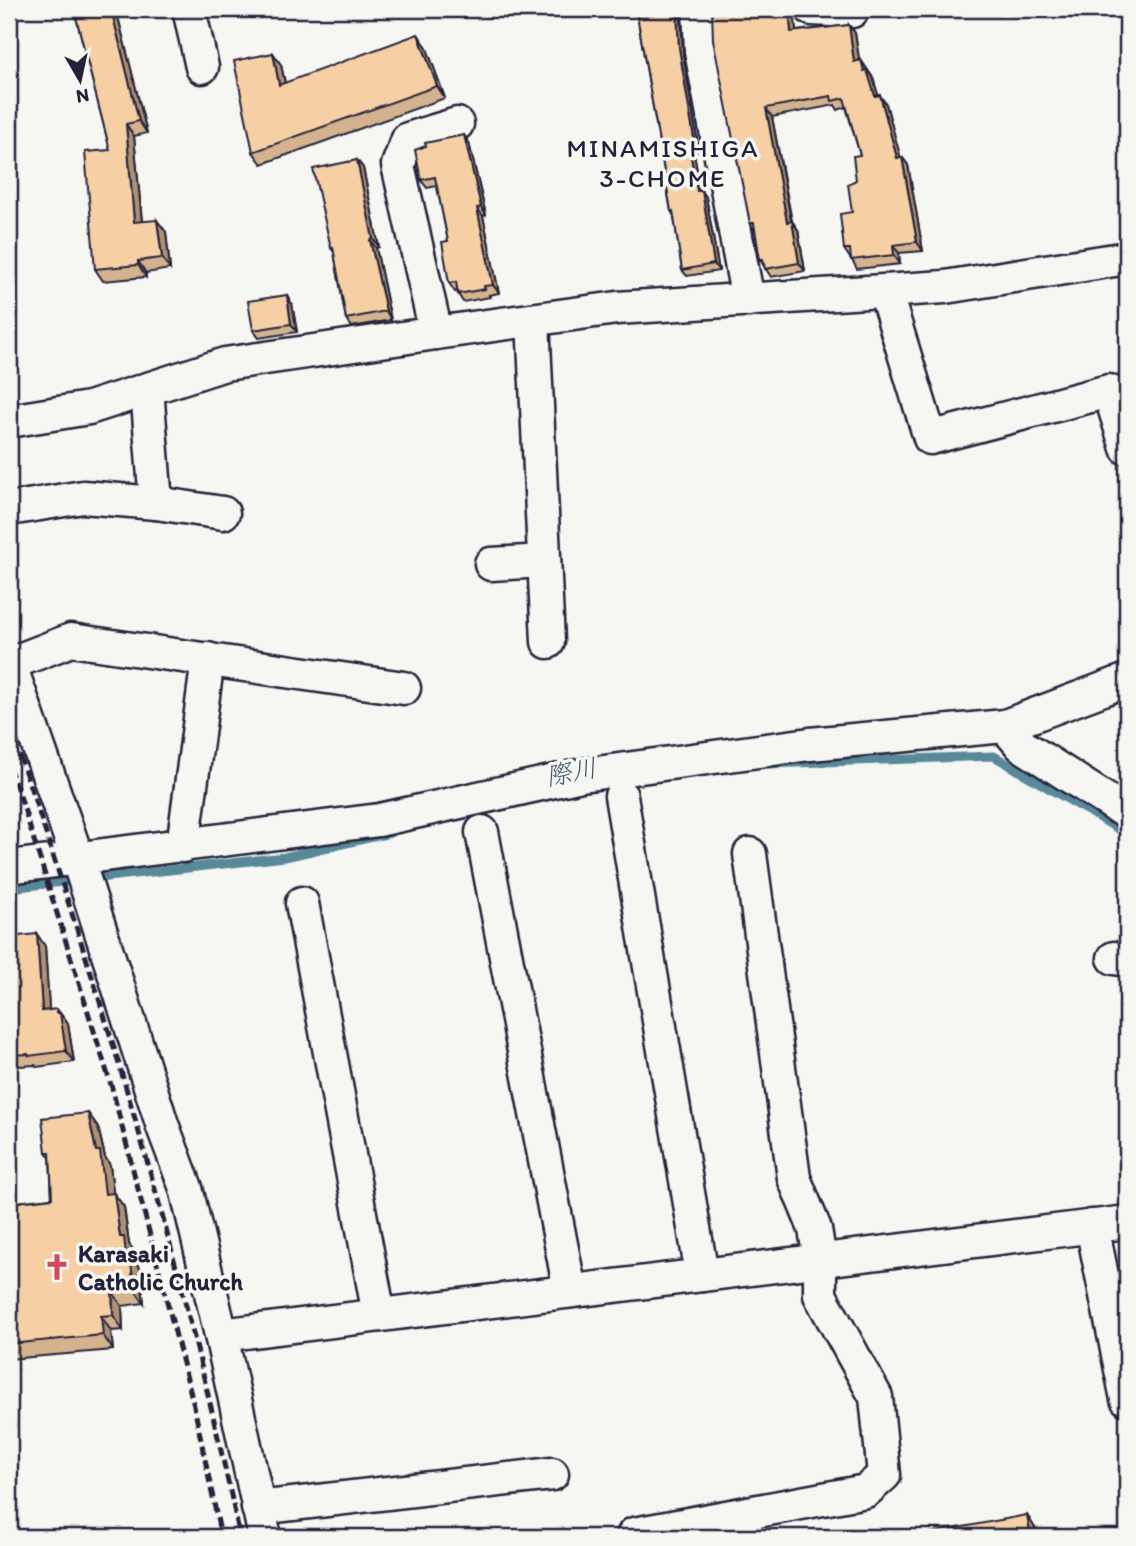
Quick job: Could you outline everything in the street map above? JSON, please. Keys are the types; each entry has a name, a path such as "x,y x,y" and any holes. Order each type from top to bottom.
{"street":[{"path":"189,9 202,67"},
{"path":"699,9 701,51 748,300"},
{"path":"811,9 852,11"},
{"path":"436,333 398,164 408,139 457,124"},
{"path":"9,421 89,408 225,364 436,333 617,308 945,287 1127,258"},
{"path":"885,291 930,438 1108,391 1127,448"},
{"path":"533,320 548,642"},
{"path":"147,389 156,503"},
{"path":"9,509 83,497 156,503 223,513"},
{"path":"491,564 544,561"},
{"path":"404,688 71,640 9,663 82,872 163,1127 186,1188 262,1522 552,1474"},
{"path":"183,846 208,659"},
{"path":"9,867 82,872 183,846 379,820 582,775 810,744 1005,726 1127,680"},
{"path":"1005,726 1021,745 1119,808 1127,809"},
{"path":"621,796 702,1275"},
{"path":"482,832 570,1291"},
{"path":"634,1534 866,1491 884,1475 876,1396 820,1294 820,1260 815,1229 794,1178 750,854"},
{"path":"302,903 379,1315"},
{"path":"221,1335 1127,1222"},
{"path":"1092,1226 1127,1399"}],"building":[{"path":"74,9 111,9 139,121 126,124 134,222 157,220 162,258 138,261 138,265 95,269 85,152 110,150"},
{"path":"636,9 672,9 672,14 677,13 679,48 695,145 689,146 697,191 702,191 714,264 682,270"},
{"path":"712,9 789,9 791,32 849,25 854,62 861,60 875,96 880,95 897,158 902,157 917,242 893,245 894,255 851,260 850,249 844,249 840,214 852,212 848,184 856,180 853,156 860,155 844,98 832,101 831,96 766,108 787,222 792,221 799,263 765,269 763,259 760,260 754,223 750,223 713,40"},
{"path":"418,34 437,86 253,152 234,61 273,53 279,85"},
{"path":"464,135 481,207 477,208 493,285 458,294 456,282 449,283 442,242 448,241 435,177 421,180 415,150 426,146 425,143"},
{"path":"357,160 373,239 370,240 386,311 346,319 333,247 331,248 313,169"},
{"path":"287,295 291,324 253,330 248,301"},
{"path":"37,934 42,1011 57,1009 57,1013 60,1013 66,1051 29,1056 12,1055 9,1030 9,937"},
{"path":"88,1113 96,1151 100,1151 105,1194 114,1193 120,1237 124,1237 126,1254 130,1254 134,1289 112,1291 113,1315 101,1316 103,1335 9,1344 9,1203 52,1198 50,1152 46,1152 42,1118"},
{"path":"1027,1515 1031,1537 909,1537"}],"waterway":[{"name":"際川","path":"769,764 994,756 1127,834"},
{"name":"際川","path":"9,888 285,857 390,833"}],"railway":[{"path":"9,727 83,948 149,1167 188,1314 240,1537"},
{"path":"9,767 112,1088 194,1406 221,1537"}],"place":[{"name":"Karasaki Catholic Church","path":"57,1267"}],"district":[{"name":"MINAMISHIGA 3-CHOME","path":"663,163"}]}
